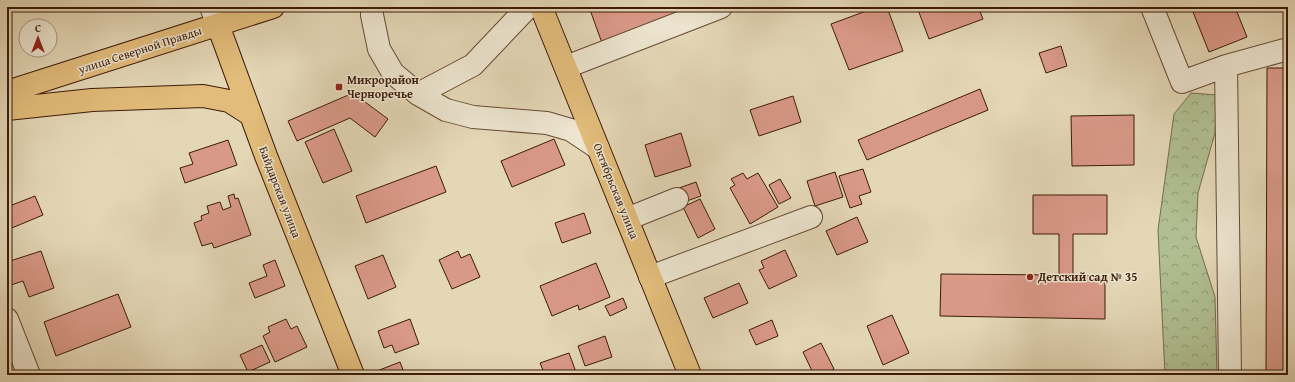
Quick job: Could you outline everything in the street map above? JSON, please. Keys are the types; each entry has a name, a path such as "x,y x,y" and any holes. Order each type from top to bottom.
{"highway":[{"name":"улица Северной Правды","path":"7,92 215,16 273,7"},
{"name":"Октябрьская улица","path":"541,7 690,375"},
{"name":"Байдарская улица","path":"215,16 266,156 353,375"},
{"path":"7,109 92,100 203,96 229,101 251,115"}],"street":[{"path":"372,7 372,15 379,49 394,73 418,94 446,110 473,118 548,123 571,130 598,148"},
{"path":"418,94 473,65 528,7"},
{"path":"566,67 721,7"},
{"path":"1152,7 1182,82 1226,66 1288,49"},
{"path":"1226,66 1230,375"},
{"path":"627,220 678,199"},
{"path":"650,277 811,218"},
{"path":"7,319 29,375"}],"green space":[{"path":"1191,93 1217,95 1215,133 1198,193 1196,237 1215,297 1217,375 1165,375 1158,230 1174,114"}],"building":[{"path":"589,7 698,7 602,43"},
{"path":"877,7 887,7 903,51 849,70 831,24"},
{"path":"917,7 978,7 983,19 929,39"},
{"path":"1191,7 1235,7 1247,37 1209,52"},
{"path":"1061,46 1067,66 1046,73 1039,53"},
{"path":"1267,68 1288,68 1288,375 1266,375"},
{"path":"980,89 988,110 867,160 858,140"},
{"path":"353,93 388,119 375,137 350,118 297,141 288,121"},
{"path":"793,96 801,122 759,136 750,110"},
{"path":"1134,115 1134,165 1072,166 1071,116"},
{"path":"334,129 352,171 323,183 305,142"},
{"path":"681,133 691,166 655,177 645,145"},
{"path":"554,139 565,165 512,187 501,161"},
{"path":"228,140 237,165 185,183 180,168 193,164 189,153"},
{"path":"436,166 446,192 366,223 356,196"},
{"path":"863,169 871,192 859,196 862,204 850,208 839,176"},
{"path":"835,172 843,197 815,206 807,181"},
{"path":"743,173 747,179 758,173 778,207 750,224 730,188 735,185 731,179"},
{"path":"780,179 791,198 779,204 769,185"},
{"path":"696,182 701,196 684,202 679,188"},
{"path":"234,194 235,199 238,198 251,235 214,248 212,243 202,246 194,223 202,220 201,216 209,213 207,206 220,202 223,210 231,207 228,196"},
{"path":"1033,195 1107,195 1107,234 1073,234 1073,275 1105,276 1105,319 940,316 941,274 1059,275 1059,234 1033,234"},
{"path":"35,196 43,215 7,230 7,198 9,197 12,205"},
{"path":"700,199 715,229 698,238 683,207"},
{"path":"584,213 591,233 562,243 555,223"},
{"path":"857,217 868,242 837,255 826,231"},
{"path":"785,250 797,276 769,289 759,270 764,268 761,261"},
{"path":"41,251 54,288 29,297 23,281 11,285 7,273 7,262"},
{"path":"458,251 461,258 470,254 480,277 452,289 439,260"},
{"path":"383,255 396,287 368,299 355,266"},
{"path":"275,260 285,286 255,298 249,283 267,276 263,265"},
{"path":"596,263 610,297 579,310 578,305 552,316 540,286"},
{"path":"739,283 748,303 713,318 704,298"},
{"path":"118,294 131,327 56,356 44,322"},
{"path":"623,298 627,308 610,316 605,306"},
{"path":"892,315 909,353 883,365 867,326"},
{"path":"286,319 291,329 297,326 307,347 275,362 263,336 270,332 268,327"},
{"path":"410,319 419,344 395,353 392,345 384,348 378,331"},
{"path":"772,320 778,336 756,345 749,330"},
{"path":"605,336 612,357 585,366 578,346"},
{"path":"821,343 834,369 822,375 814,375 803,352"},
{"path":"262,345 270,362 248,372 240,355"},
{"path":"569,353 577,375 545,375 540,363"},
{"path":"400,362 405,375 379,375 377,371"}],"place":[{"name":"Микрорайон Черноречье","path":"339,87"},
{"name":"Детский сад № 35","path":"1030,277"}]}
